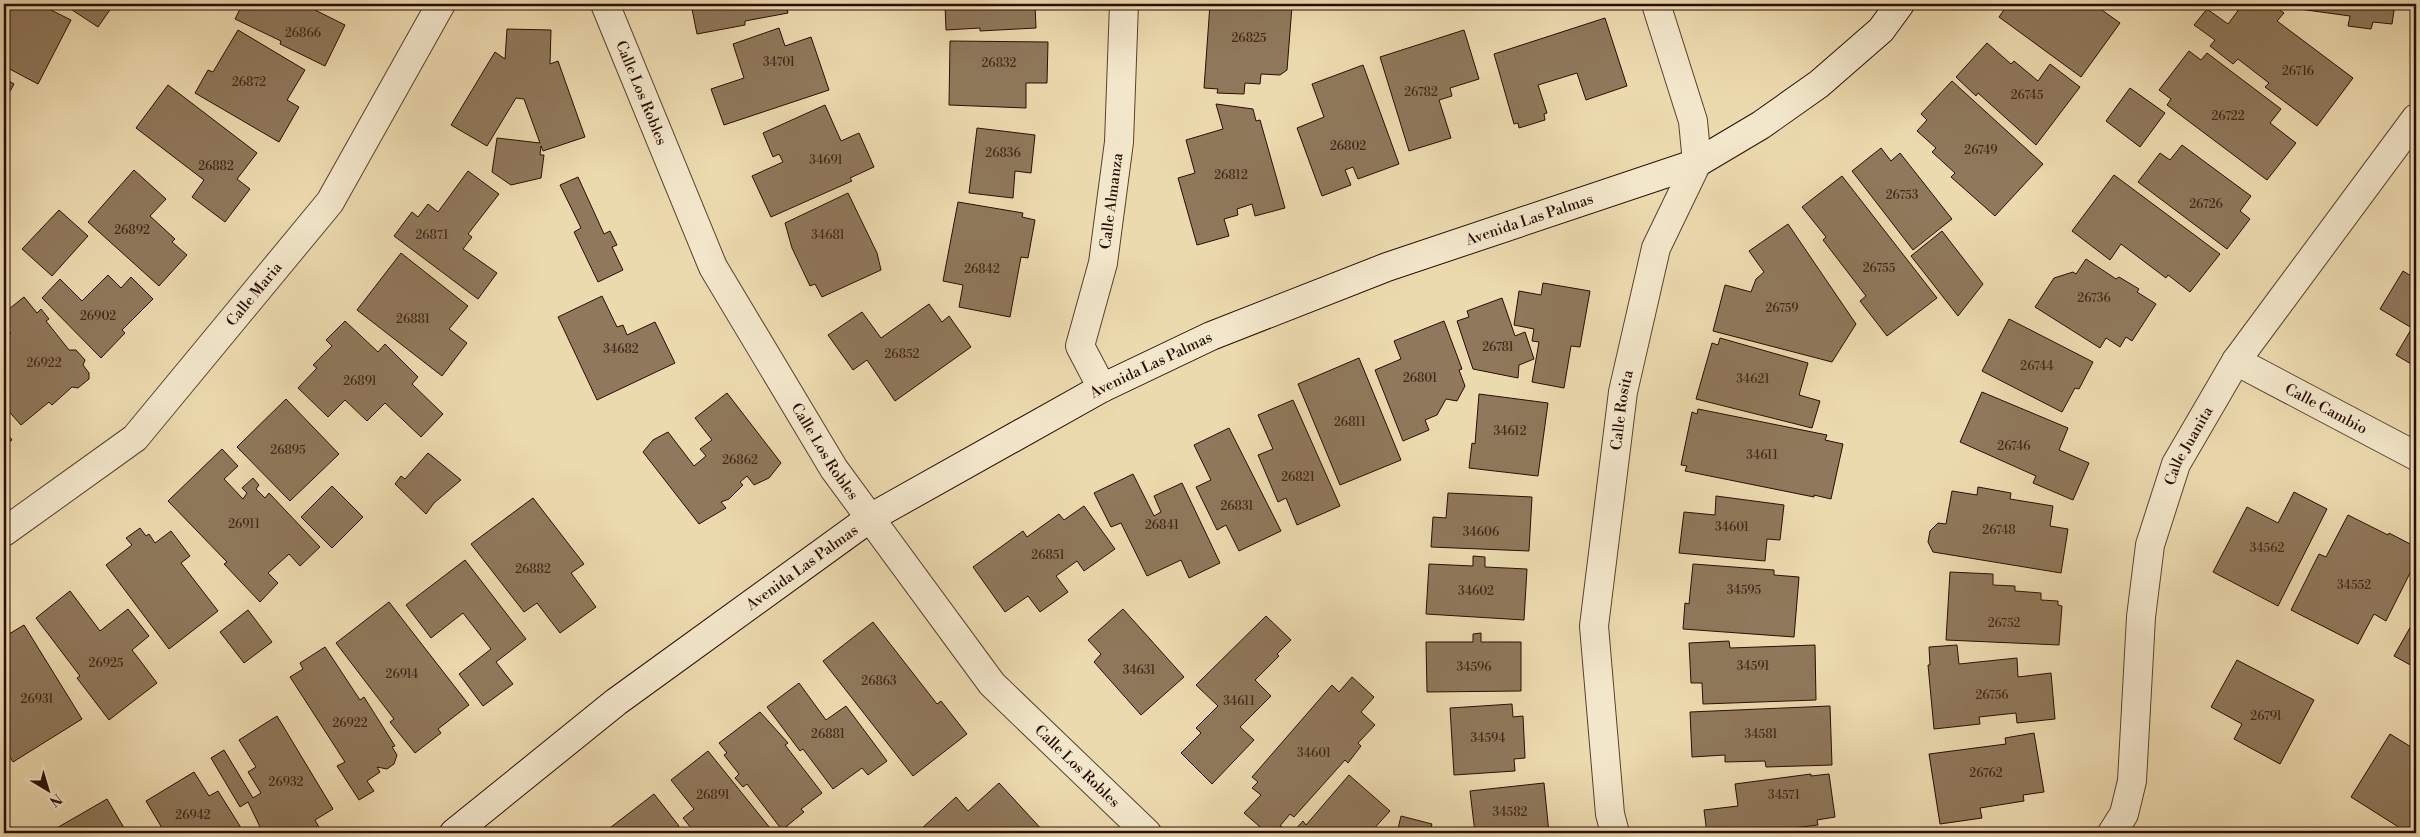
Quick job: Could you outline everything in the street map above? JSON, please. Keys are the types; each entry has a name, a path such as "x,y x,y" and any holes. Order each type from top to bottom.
{"street":[{"name":"Calle Maria","path":"4,532 134,438 330,202 441,4"},
{"name":"Calle Los Robles","path":"605,4 712,267 834,469 992,684 1146,833"},
{"name":"Calle Almanza","path":"1102,388 1080,346 1103,262 1119,142 1124,4"},
{"path":"1656,4 1693,120 1697,163"},
{"name":"Avenida Las Palmas","path":"454,833 616,702 870,518 1102,388 1211,336 1387,267 1592,200 1697,163 1761,125 1820,84 1880,30 1900,4"},
{"name":"Calle Juanita","path":"2112,833 2124,814 2132,781 2141,617 2150,545 2176,464 2236,361 2416,118"},
{"name":"Calle Rosita","path":"1615,833 1610,814 1594,626 1595,616 1625,382 1656,248 1697,163"},
{"name":"Calle Cambio","path":"2236,361 2416,456"}],"building":[{"path":"4,4 39,4 71,20 38,84 4,66"},
{"path":"63,4 114,4 98,27"},
{"path":"228,4 316,4 313,9 345,25 325,66 280,44 281,41 235,19 240,9"},
{"path":"691,4 786,4 788,13 745,21 745,25 697,34"},
{"path":"945,4 1037,4 1035,5 1036,28 980,31 980,28 946,30"},
{"path":"1210,4 1292,6 1287,70 1280,75 1261,74 1260,84 1245,83 1244,94 1217,93 1218,89 1204,88"},
{"path":"2008,4 2064,4 2068,7 2070,4 2087,4 2093,8 2095,5 2120,23 2081,77 1999,17"},
{"path":"2243,4 2271,4 2284,13 2277,21 2353,78 2317,126 2265,87 2269,83 2238,59 2233,64 2210,46 2215,40 2194,25 2207,9 2228,24"},
{"path":"2300,4 2395,4 2392,24 2373,22 2371,29 2348,26 2350,16 2299,9"},
{"path":"1605,18 1627,86 1586,100 1577,73 1538,85 1547,113 1544,114 1545,120 1519,128 1518,123 1514,124 1494,54"},
{"path":"779,28 785,46 811,37 829,90 724,125 711,89 744,78 733,44"},
{"path":"507,29 551,30 550,64 558,61 585,137 543,151 541,146 540,155 544,155 541,178 511,185 492,172 497,138 540,143 524,99 516,98 487,146 451,125 495,52 505,59"},
{"path":"238,30 305,70 287,100 299,107 279,142 195,93 208,70 213,72"},
{"path":"1464,30 1479,79 1450,88 1452,96 1439,100 1451,138 1409,151 1380,57"},
{"path":"950,41 1048,42 1047,83 1026,83 1026,108 949,105"},
{"path":"1987,43 2011,64 2014,61 2038,81 2050,64 2080,87 2036,145 1978,93 1976,96 1956,77"},
{"path":"2189,51 2201,60 2207,53 2281,109 2270,123 2296,143 2267,180 2167,105 2171,99 2159,90"},
{"path":"1363,65 1399,164 1358,179 1353,167 1345,170 1351,185 1322,196 1297,128 1324,117 1312,84"},
{"path":"4,78 14,84 4,102"},
{"path":"1952,81 2043,164 1995,216 1951,177 1955,173 1932,152 1936,148 1917,131 1927,120 1921,114"},
{"path":"168,85 257,153 237,179 250,189 225,222 192,197 204,180 136,128"},
{"path":"2130,88 2165,113 2140,147 2106,121"},
{"path":"1216,104 1253,109 1256,121 1260,120 1285,208 1255,216 1252,204 1237,209 1238,215 1224,219 1229,236 1197,245 1178,178 1195,173 1186,140 1223,129"},
{"path":"825,105 841,141 859,133 874,167 850,178 852,181 771,217 752,176 783,162 779,154 773,157 763,133"},
{"path":"977,128 1035,135 1031,173 1015,171 1013,198 969,193"},
{"path":"2182,145 2251,196 2240,211 2250,219 2227,249 2138,182 2160,153 2170,160"},
{"path":"1881,148 1891,161 1900,153 1952,219 1913,250 1852,171"},
{"path":"134,170 166,199 150,216 175,239 172,242 187,255 159,286 88,222"},
{"path":"468,171 499,194 468,234 472,237 463,249 497,273 478,299 394,236 412,212 418,217 428,204 438,212"},
{"path":"2114,175 2220,254 2190,292 2168,275 2166,278 2121,244 2110,260 2072,231"},
{"path":"1842,176 1937,298 1887,336 1860,301 1866,296 1823,240 1826,237 1802,207"},
{"path":"578,177 604,234 610,231 617,245 612,247 623,270 598,282 574,232 581,228 560,185"},
{"path":"848,193 877,253 881,270 822,297 815,284 810,286 792,248 785,223"},
{"path":"958,202 1023,213 1022,217 1035,220 1028,258 1021,257 1010,317 959,307 963,285 943,281"},
{"path":"59,210 88,236 52,276 22,249"},
{"path":"1788,224 1856,324 1832,362 1713,331 1725,285 1751,292 1756,279 1764,272 1749,251"},
{"path":"1942,231 1983,284 1958,316 1911,256"},
{"path":"401,253 468,306 449,329 467,343 442,376 357,310"},
{"path":"2086,259 2116,279 2119,277 2139,289 2137,292 2156,304 2132,341 2126,337 2120,347 2106,338 2100,348 2035,307 2054,278 2073,272 2076,274"},
{"path":"2403,271 2416,279 2416,367 2396,355 2412,328 2380,309"},
{"path":"108,275 121,288 131,277 153,299 122,330 125,333 101,358 42,298 60,279 82,301"},
{"path":"1543,283 1590,291 1580,347 1571,346 1564,388 1532,382 1539,342 1532,341 1534,329 1514,325 1519,291 1541,295"},
{"path":"602,296 617,327 623,325 627,335 655,322 675,363 597,400 558,317"},
{"path":"24,297 37,313 41,309 49,319 46,321 69,350 76,350 85,360 83,365 89,373 89,379 78,388 72,387 52,405 49,402 21,425 4,406 4,339 11,333 7,329 8,319 4,313"},
{"path":"1502,298 1515,336 1525,332 1534,359 1519,365 1518,378 1473,369 1457,321 1469,317 1467,311"},
{"path":"929,304 942,322 949,316 971,347 895,401 867,360 853,370 828,335 862,312 881,338"},
{"path":"2009,319 2093,362 2079,389 2075,388 2062,412 1982,371"},
{"path":"345,321 378,352 385,344 418,377 412,384 443,414 421,437 385,403 367,421 345,400 328,417 298,388 317,368 313,365 332,346 326,340"},
{"path":"1444,321 1462,369 1459,370 1465,386 1457,401 1446,399 1437,415 1425,420 1429,430 1403,441 1375,370 1401,359 1394,341"},
{"path":"1720,338 1808,363 1799,395 1820,401 1812,428 1696,399 1712,343 1718,345"},
{"path":"1359,358 1401,460 1340,485 1298,384"},
{"path":"1982,392 2068,428 2059,450 2089,463 2073,500 2033,483 2036,476 1960,442"},
{"path":"727,393 781,463 769,478 754,485 747,476 740,482 743,485 729,499 721,502 726,508 699,524 643,452 653,440 668,432 694,466 706,456 700,449 712,440 695,418"},
{"path":"1479,394 1548,403 1538,476 1469,468 1472,443 1475,444"},
{"path":"286,399 339,454 290,501 237,447"},
{"path":"1293,400 1340,506 1297,525 1286,498 1278,502 1258,455 1273,449 1258,415"},
{"path":"1698,409 1827,435 1825,440 1843,444 1831,499 1685,471 1687,466 1681,465 1692,412 1697,414"},
{"path":"1229,428 1281,531 1239,551 1226,525 1217,530 1196,487 1211,480 1194,445"},
{"path":"4,429 12,440 4,446"},
{"path":"222,449 238,466 224,479 243,499 247,493 242,488 253,478 259,485 256,489 265,498 269,493 320,547 300,566 289,554 268,573 278,583 260,602 224,564 227,562 168,501"},
{"path":"428,453 461,480 434,503 426,514 395,484 401,476 405,479"},
{"path":"1133,474 1154,516 1161,512 1154,496 1182,483 1220,563 1189,578 1181,560 1147,576 1121,523 1111,527 1094,493"},
{"path":"332,486 363,517 332,548 301,517"},
{"path":"1978,487 2011,493 2010,499 2053,506 2050,526 2068,529 2061,573 1933,552 1928,542 1930,531 1938,523 1946,524 1952,491 1977,495"},
{"path":"2294,492 2327,509 2278,606 2213,572 2247,507 2278,523"},
{"path":"1448,493 1532,497 1529,551 1431,547 1433,517 1446,518"},
{"path":"1716,496 1784,505 1780,540 1767,539 1765,561 1679,553 1684,512 1715,515"},
{"path":"533,498 584,564 571,573 596,607 560,633 537,603 524,612 471,544"},
{"path":"1084,506 1115,549 1084,571 1077,561 1056,576 1068,592 1040,612 1028,596 1005,612 973,567 1023,531 1027,537 1059,514 1064,520"},
{"path":"2348,515 2416,547 2416,561 2386,621 2374,614 2358,644 2291,610 2319,554 2326,557"},
{"path":"140,528 146,536 149,534 155,543 171,531 190,556 181,563 218,611 169,649 106,565 132,545 126,538"},
{"path":"1473,556 1485,557 1485,567 1527,569 1524,620 1426,614 1429,564 1473,566"},
{"path":"465,560 526,639 496,662 513,684 483,706 459,674 491,649 463,613 431,638 406,605"},
{"path":"1693,564 1774,570 1774,575 1799,577 1794,637 1683,629 1685,603 1689,604"},
{"path":"1950,572 1993,574 1993,585 2015,586 2015,591 2041,593 2041,600 2058,601 2058,605 2062,606 2059,645 1946,640"},
{"path":"70,591 100,631 128,609 149,636 132,650 157,683 109,720 77,678 80,676 36,618"},
{"path":"389,602 469,705 438,729 441,733 415,753 390,722 394,719 336,643"},
{"path":"1123,609 1184,677 1141,715 1094,662 1101,654 1088,640"},
{"path":"248,610 272,642 244,663 220,632"},
{"path":"1266,616 1291,640 1277,654 1279,656 1255,680 1271,696 1240,727 1254,740 1212,784 1181,753 1201,733 1196,728 1218,706 1196,685"},
{"path":"2416,617 2416,668 2394,656"},
{"path":"873,622 937,704 941,701 967,734 913,776 823,661"},
{"path":"24,625 82,719 13,762 4,748 4,679 7,677 4,672 4,637"},
{"path":"1481,633 1481,642 1521,642 1521,691 1427,692 1426,642 1473,642 1473,634"},
{"path":"1729,641 1730,648 1815,645 1816,700 1703,704 1702,683 1691,683 1689,643"},
{"path":"1957,645 1959,664 2017,658 2018,677 2051,673 2055,719 2017,723 2016,713 1979,717 1980,724 1934,729 1928,665 1930,665 1929,647"},
{"path":"325,647 360,700 364,697 395,746 392,747 397,755 394,764 387,769 377,767 380,772 367,781 374,791 359,800 337,766 345,762 290,677 303,669 300,663"},
{"path":"2237,660 2314,700 2280,764 2234,739 2242,724 2211,707"},
{"path":"1352,677 1374,697 1361,712 1375,725 1358,743 1361,746 1348,763 1345,760 1294,817 1290,814 1280,826 1284,828 1280,833 1267,833 1244,813 1261,795 1252,788 1258,782 1252,777 1332,685 1339,692"},
{"path":"799,683 826,720 846,706 887,761 868,775 862,768 833,789 803,749 800,751 767,707"},
{"path":"1512,704 1513,717 1523,716 1525,758 1514,759 1515,771 1454,775 1450,708"},
{"path":"1830,706 1832,765 1766,767 1765,761 1725,762 1725,755 1692,757 1690,712"},
{"path":"760,712 788,743 785,745 822,793 801,809 804,812 782,830 747,784 743,787 735,778 739,774 724,755 727,753 719,743"},
{"path":"277,716 333,809 315,820 320,829 314,833 263,833 248,802 240,807 211,758 224,750 253,798 261,793 248,772 256,767 239,740"},
{"path":"2034,733 2044,792 2023,795 2024,801 1980,808 1982,818 1940,824 1929,754 2006,744 2005,738"},
{"path":"2390,734 2416,750 2416,833 2408,833 2351,797"},
{"path":"708,751 774,833 695,833 683,818 694,809 671,780"},
{"path":"194,772 209,796 218,791 243,831 248,828 251,833 165,833 146,801"},
{"path":"1811,774 1811,776 1829,774 1835,817 1817,820 1818,825 1784,829 1784,833 1707,833 1704,810 1738,806 1735,784"},
{"path":"1349,775 1390,811 1370,833 1292,833 1303,821 1306,825"},
{"path":"999,783 1045,833 959,833 953,827 949,831 951,833 923,833 920,830 956,797 968,811"},
{"path":"1544,783 1549,833 1475,833 1470,791"},
{"path":"654,794 679,826 674,831 676,833 608,833 606,831"},
{"path":"107,799 127,833 58,833 55,829"},
{"path":"1401,816 1432,824 1431,827 1444,830 1443,833 1397,833"}]}
